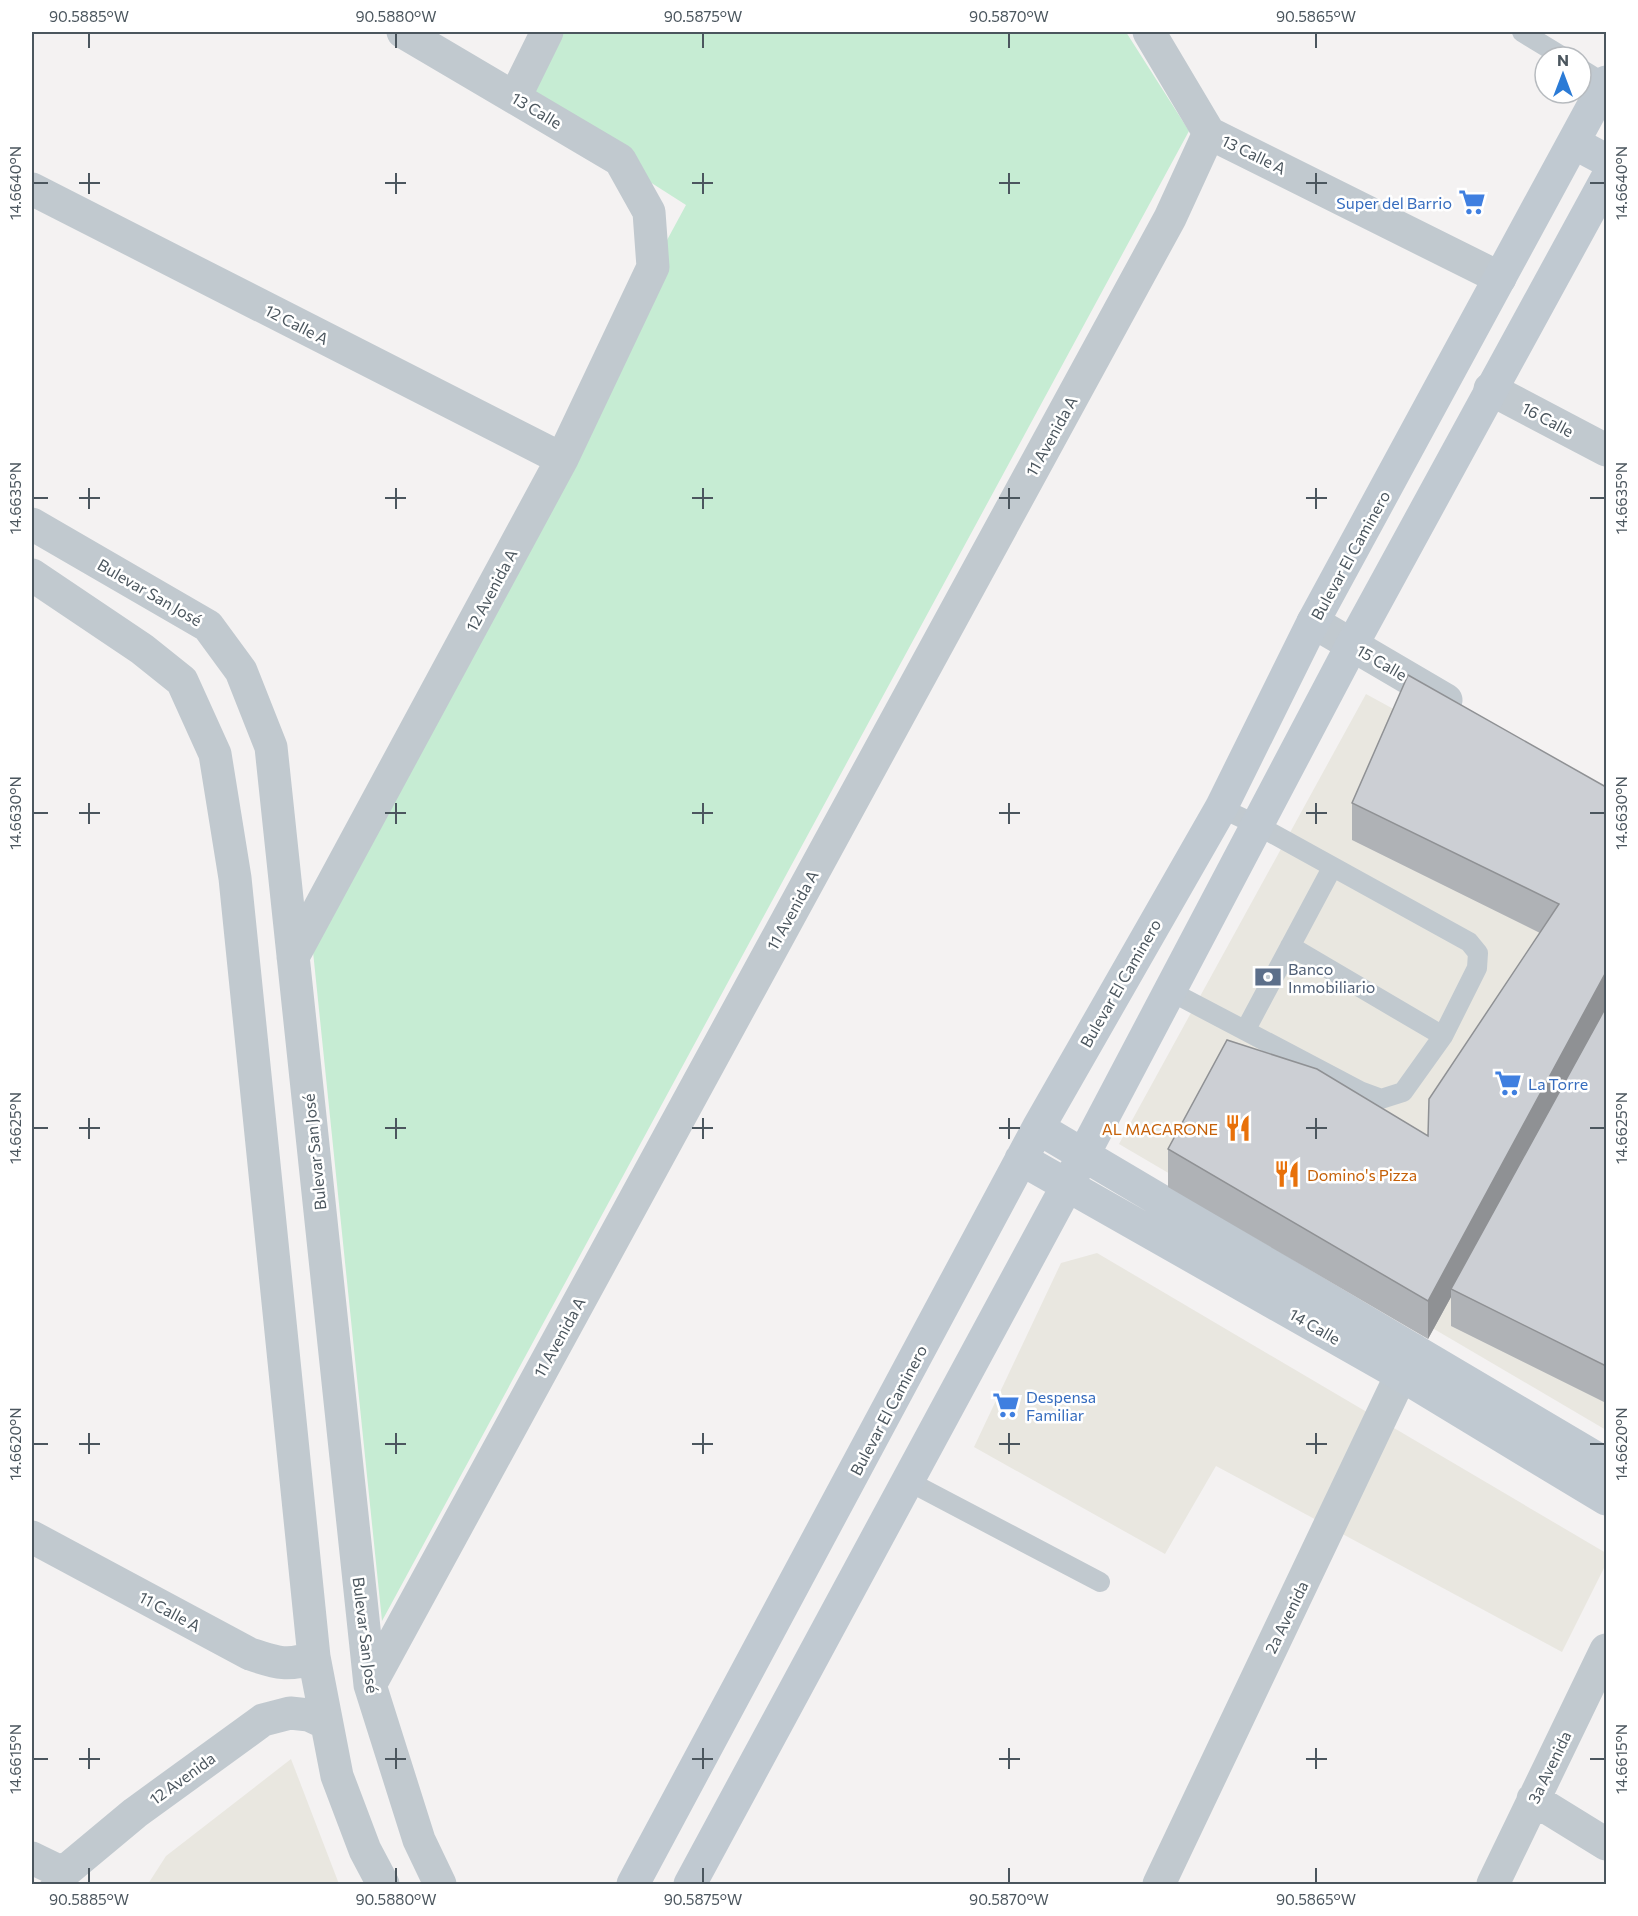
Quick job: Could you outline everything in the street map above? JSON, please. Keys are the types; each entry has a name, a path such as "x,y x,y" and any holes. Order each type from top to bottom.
{"main road":[{"name":"Bulevar El Caminero","path":"633,1884 1021,1159 1221,808 1313,622 1574,143 1598,78"},
{"path":"1574,143 1606,160"},
{"path":"690,1884 906,1480 1067,1186 1168,990 1490,388 1606,180"},
{"name":"14 Calle","path":"1038,1128 1084,1154 1407,1362 1606,1499"},
{"name":"14 Calle","path":"1021,1159 1067,1186 1606,1464"},
{"path":"749,1667 793,1692"}],"street":[{"name":"13 Calle","path":"403,32 620,160 649,212"},
{"path":"515,97 547,32"},
{"name":"13 Calle A","path":"1149,32 1209,133 1500,278"},
{"name":"11 Avenida A","path":"369,1685 1170,218 1209,133"},
{"name":"12 Calle A","path":"32,189 562,459"},
{"name":"12 Avenida A","path":"293,957 562,459 653,267 649,212"},
{"name":"16 Calle","path":"1490,388 1606,450"},
{"name":"Bulevar San José","path":"32,524 208,626 241,671 271,747 369,1685 419,1840 441,1884"},
{"path":"32,575 142,650 182,681 215,754 236,890 314,1657 337,1776 365,1850 383,1884"},
{"name":"15 Calle","path":"1313,622 1474,716"},
{"name":"2a Avenida","path":"1159,1884 1407,1362"},
{"name":"11 Calle A","path":"32,1537 250,1654 274,1662 295,1664 314,1657"},
{"name":"3a Avenida","path":"1493,1884 1606,1650"},
{"name":"12 Avenida","path":"60,1879 135,1813 263,1720 290,1713 309,1715 326,1723"},
{"path":"1533,1799 1606,1844"},
{"path":"32,1858 60,1879"}],"lane":[{"path":"1522,32 1543,45"},
{"path":"1168,990 1362,1092 1381,1099 1403,1092 1443,1036 1477,968 1478,953 1469,942 1257,825 1221,808"},
{"path":"1246,1029 1332,868"},
{"path":"1290,946 1443,1036"},
{"path":"906,1480 1100,1582"}],"shaded area":[{"path":"1366,694 1606,825 1606,1430 1119,1144"},
{"path":"1097,1253 1606,1553 1606,1564 1562,1652 1216,1466 1165,1554 974,1447 1061,1263"},
{"path":"291,1759 339,1884 148,1884 166,1856"}],"green space":[{"path":"551,32 1126,32 1189,131 382,1621 308,903 686,205 520,99"}],"building":[{"path":"1408,675 1606,787 1606,972 1428,1301 1168,1149 1227,1040 1317,1069 1428,1136 1429,1099 1559,904 1352,803"},
{"path":"1606,1007 1606,1366 1451,1289"}],"place":[{"name":"Super del Barrio","path":"1472,202"},
{"name":"Banco Inmobiliario","path":"1268,977"},
{"name":"La Torre","path":"1508,1083"},
{"name":"AL MACARONE","path":"1238,1128"},
{"name":"Domino's Pizza","path":"1287,1174"},
{"name":"Despensa Familiar","path":"1006,1405"}]}
